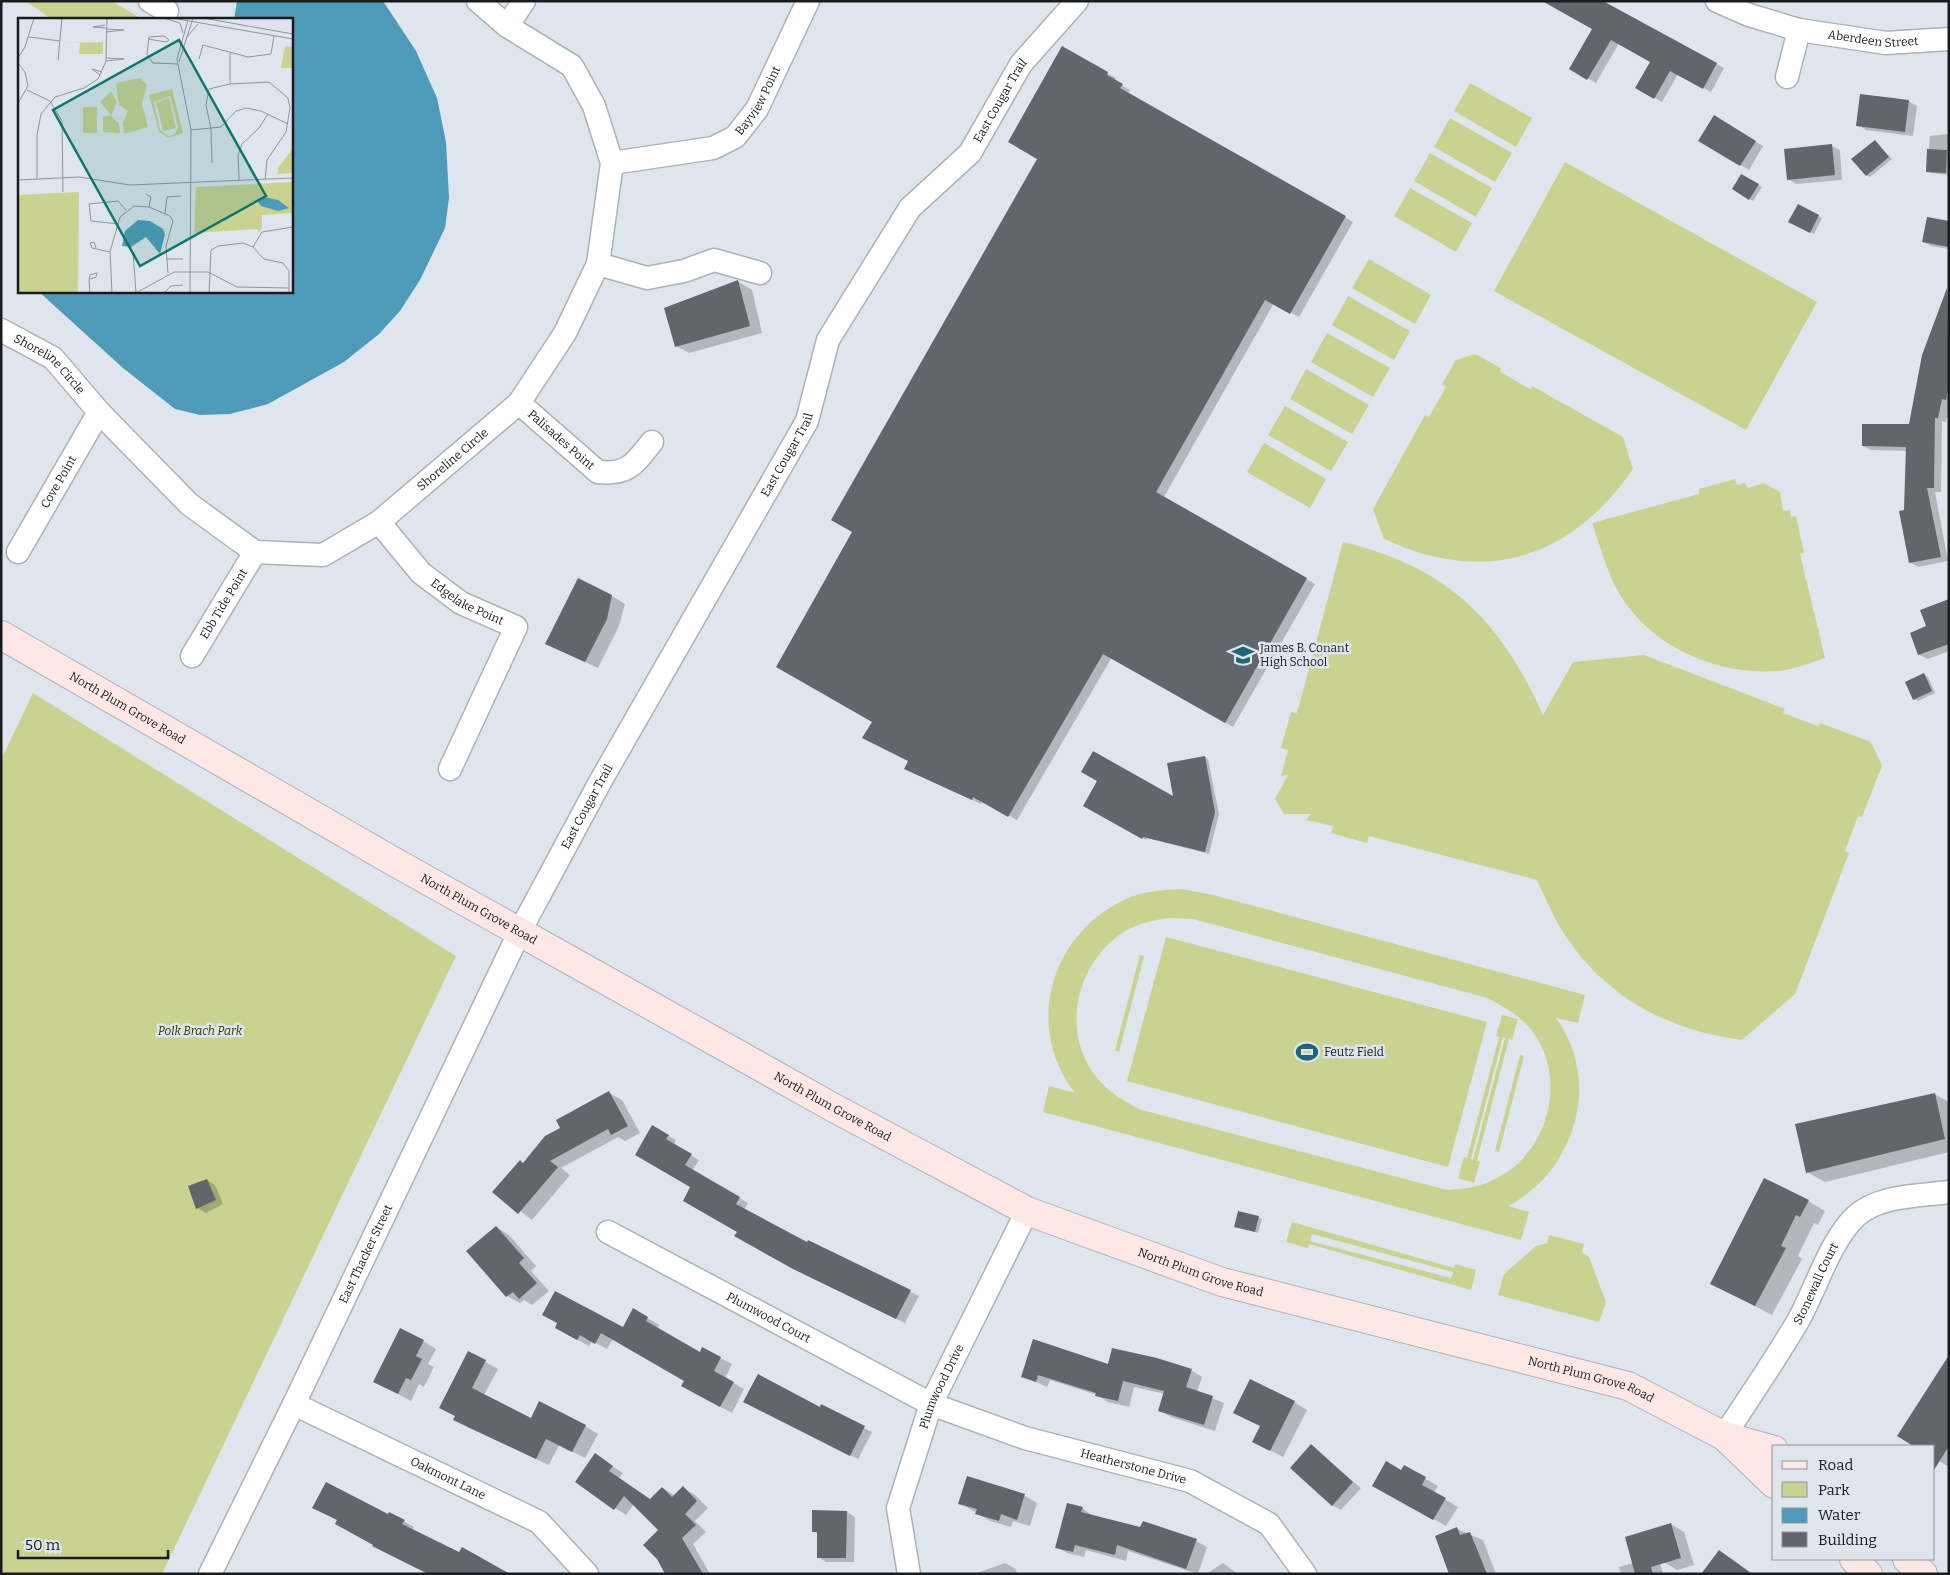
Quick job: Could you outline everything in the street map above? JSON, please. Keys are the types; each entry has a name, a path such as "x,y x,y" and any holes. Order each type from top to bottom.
{"street":[{"name":"Shoreline Circle","path":"1,330 53,358 99,412 189,504 256,552 323,555 379,522 519,403 565,332 598,264 612,164 594,106 572,66 507,26 478,1"},
{"path":"507,26 524,1"},
{"name":"Bayview Point","path":"612,164 713,148 735,137 757,109 808,1"},
{"name":"East Cougar Trail","path":"520,931 600,782 807,421 828,340 910,208 970,153 1021,64 1077,1"},
{"name":"Aberdeen Street","path":"1717,1 1749,15 1799,30 1886,43 1949,39"},
{"path":"1786,77 1799,30"},
{"path":"598,264 647,278 684,271 714,260 760,273"},
{"name":"Palisades Point","path":"519,403 598,472 615,474 632,467 652,442"},
{"name":"Cove Point","path":"18,552 99,412"},
{"name":"Edgelake Point","path":"379,522 421,574 461,603 516,627 450,768"},
{"name":"Ebb Tide Point","path":"192,656 256,552"},
{"name":"North Plum Grove Road","path":"1,635 391,860 834,1108 1027,1210 1222,1282 1628,1386 1724,1436 1772,1449"},
{"name":"East Thacker Street","path":"210,1574 294,1404 520,931"},
{"name":"Stonewall Court","path":"1724,1436 1799,1320 1838,1241 1855,1217 1889,1200 1949,1192"},
{"name":"Plumwood Drive","path":"909,1574 898,1508 931,1404 1027,1210"},
{"name":"Plumwood Court","path":"608,1232 931,1404"},
{"name":"Oakmont Lane","path":"294,1404 539,1522 587,1574"},
{"name":"Heatherstone Drive","path":"931,1404 1025,1438 1190,1481 1269,1524 1305,1574"},
{"name":"North Plum Grove Road","path":"1724,1436 1772,1482"},
{"path":"1855,1560 1868,1574"},
{"path":"1908,1560 1923,1574"}],"green space":[{"path":"25,1 112,1 140,18 50,18"},
{"path":"1470,83 1532,118 1516,147 1454,111"},
{"path":"1450,118 1512,153 1495,182 1434,147"},
{"path":"1430,153 1492,188 1476,217 1414,181"},
{"path":"1565,162 1817,302 1746,430 1494,291"},
{"path":"1410,188 1472,223 1456,252 1394,216"},
{"path":"1369,259 1431,295 1415,324 1352,288"},
{"path":"1348,296 1410,331 1394,360 1332,325"},
{"path":"1327,333 1390,368 1373,397 1311,362"},
{"path":"1475,354 1501,368 1500,372 1530,389 1532,386 1623,437 1633,469 1609,500 1582,525 1553,543 1523,555 1490,561 1456,561 1421,553 1384,539 1373,509 1425,415 1429,417 1446,387 1442,384 1456,360"},
{"path":"1306,369 1369,405 1352,434 1290,399"},
{"path":"1285,406 1348,442 1331,471 1268,435"},
{"path":"1264,443 1326,479 1310,508 1247,472"},
{"path":"1735,479 1737,485 1744,483 1748,488 1764,483 1780,492 1783,511 1790,510 1791,517 1796,516 1804,553 1800,554 1825,658 1795,668 1777,671 1729,668 1705,661 1661,639 1627,605 1614,584 1592,523 1699,494 1699,489"},
{"path":"1343,542 1380,553 1412,566 1441,582 1466,602 1488,625 1508,651 1543,715 1573,662 1644,655 1785,709 1783,713 1818,726 1820,723 1871,742 1882,766 1862,817 1858,816 1845,851 1849,853 1795,994 1742,1040 1716,1036 1691,1029 1645,1009 1623,996 1603,980 1585,962 1564,934 1537,880 1369,836 1367,843 1331,833 1333,826 1306,820 1311,814 1284,814 1275,799 1288,775 1281,776 1288,750 1281,748 1291,712 1297,713"},
{"name":"Polk Brach Park","path":"33,693 456,956 162,1574 1,1574 1,760"},
{"path":"1182,889 1213,895 1585,995 1578,1023 1556,1018 1570,1042 1577,1069 1579,1096 1575,1122 1565,1147 1551,1171 1531,1190 1508,1206 1529,1212 1521,1240 1043,1112 1049,1086 1075,1093 1059,1067 1050,1039 1049,1011 1053,984 1063,958 1079,934 1100,914 1133,896 1154,891","holes":["1169,918 1193,919 1484,997 1511,1012 1533,1032 1544,1051 1549,1072 1550,1093 1547,1114 1540,1134 1528,1152 1513,1167 1495,1179 1471,1187 1447,1190 1142,1110 1118,1097 1098,1079 1086,1061 1079,1041 1076,1020 1078,999 1085,979 1095,961 1108,944 1130,928"]},
{"name":"Feutz Field","path":"1166,937 1487,1022 1448,1167 1127,1081"},
{"path":"1140,955 1144,956 1119,1052 1115,1050"},
{"path":"1502,1015 1518,1019 1512,1040 1509,1039 1477,1160 1480,1162 1474,1183 1458,1178 1464,1157 1467,1158 1499,1037 1496,1036","holes":["1503,1037 1505,1038 1473,1160 1471,1159"]},
{"path":"1520,1055 1524,1056 1499,1152 1495,1151"},
{"path":"1292,1222 1454,1268 1455,1264 1476,1270 1471,1290 1309,1244 1308,1248 1286,1242","holes":["1312,1234 1453,1272 1451,1278 1310,1241"]},
{"path":"1549,1235 1584,1244 1582,1253 1589,1257 1606,1302 1599,1322 1498,1295 1504,1274 1536,1246 1547,1243"}],"water":[{"path":"237,1 383,1 416,51 437,98 446,142 449,198 445,228 420,280 400,311 379,334 344,362 268,404 230,414 200,415 175,409 123,368 39,292 292,292 292,18 234,18"}],"building":[{"path":"1542,1 1603,1 1717,63 1703,89 1670,71 1654,99 1635,88 1650,62 1611,40 1587,80 1569,69 1592,29"},
{"name":"James B. Conant High School","path":"1062,46 1108,72 1107,75 1123,84 1120,88 1346,216 1290,314 1265,300 1156,492 1307,578 1225,723 1103,654 1008,817 973,797 972,800 904,769 908,761 862,738 872,722 776,667 852,532 831,520 1037,159 1008,142"},
{"path":"1860,94 1909,100 1905,132 1856,126"},
{"path":"1714,115 1756,141 1740,166 1698,141"},
{"path":"1875,140 1889,157 1866,176 1851,159"},
{"path":"1832,144 1835,175 1787,180 1784,149"},
{"path":"1927,149 1947,150 1946,173 1926,172"},
{"path":"1741,174 1759,184 1749,200 1732,189"},
{"path":"1798,204 1819,215 1810,233 1788,222"},
{"path":"1927,217 1949,221 1949,247 1922,242"},
{"path":"738,280 750,326 675,347 664,308"},
{"path":"1947,288 1949,385 1946,400 1942,399 1938,418 1935,418 1934,488 1927,488 1941,557 1909,563 1899,511 1904,510 1906,447 1862,446 1862,424 1909,424 1922,355"},
{"path":"578,578 612,595 607,619 585,662 545,644"},
{"path":"1949,599 1949,644 1918,655 1910,633 1926,626 1920,610"},
{"path":"1924,673 1932,691 1913,700 1905,682"},
{"path":"1093,751 1173,796 1167,763 1205,756 1215,812 1205,852 1143,837 1142,839 1083,806 1097,781 1081,772"},
{"path":"609,1091 628,1126 611,1135 608,1129 550,1161 558,1167 518,1214 492,1192 520,1160 523,1163 545,1136 560,1128 556,1120"},
{"path":"1935,1093 1945,1139 1806,1173 1795,1124"},
{"path":"652,1125 669,1135 666,1139 692,1154 685,1165 740,1197 736,1204 807,1242 808,1240 911,1290 896,1319 793,1269 734,1236 737,1232 683,1201 690,1187 635,1155"},
{"path":"1764,1178 1809,1200 1800,1217 1796,1215 1781,1246 1786,1248 1755,1306 1710,1284"},
{"path":"207,1179 216,1200 196,1209 188,1186"},
{"path":"1238,1211 1259,1216 1255,1232 1234,1227"},
{"path":"496,1226 524,1258 519,1263 537,1283 519,1299 513,1292 506,1297 466,1251"},
{"path":"555,1291 623,1327 633,1308 648,1317 646,1321 700,1352 702,1347 721,1357 714,1371 734,1382 720,1407 681,1386 684,1381 601,1333 595,1344 580,1335 577,1340 555,1328 557,1323 542,1315"},
{"path":"400,1328 424,1340 416,1356 422,1359 411,1380 406,1378 398,1394 373,1382"},
{"path":"1033,1339 1108,1364 1112,1348 1157,1358 1192,1369 1186,1387 1213,1396 1204,1425 1158,1411 1164,1391 1123,1381 1118,1401 1095,1396 1096,1393 1038,1375 1036,1382 1021,1377"},
{"path":"468,1351 486,1360 472,1388 531,1418 539,1401 586,1425 572,1452 546,1439 536,1459 453,1420 455,1416 439,1408"},
{"path":"1949,1355 1949,1446 1935,1468 1935,1445 1911,1445 1897,1436"},
{"path":"758,1374 820,1407 821,1404 865,1426 850,1456 743,1402"},
{"path":"1250,1379 1295,1401 1270,1451 1252,1442 1260,1426 1233,1413"},
{"path":"1311,1444 1353,1482 1332,1506 1290,1468"},
{"path":"595,1453 613,1466 609,1471 650,1499 662,1487 672,1497 683,1486 697,1501 685,1514 696,1525 682,1538 703,1574 665,1574 657,1559 643,1545 658,1530 624,1496 614,1510 575,1482"},
{"path":"1386,1461 1401,1470 1404,1465 1426,1477 1422,1485 1446,1498 1433,1520 1372,1486"},
{"path":"967,1476 1025,1494 1017,1520 1001,1514 999,1521 975,1514 977,1509 958,1504"},
{"path":"326,1482 388,1514 389,1512 405,1520 402,1524 459,1552 462,1547 510,1574 428,1574 372,1546 335,1524 337,1520 312,1508"},
{"path":"1067,1503 1083,1507 1081,1512 1140,1527 1143,1521 1197,1539 1186,1569 1117,1545 1115,1555 1075,1545 1073,1552 1055,1548"},
{"path":"812,1510 847,1511 846,1558 817,1558 817,1532 812,1532"},
{"path":"1671,1523 1681,1558 1651,1567 1653,1574 1635,1574 1625,1537"},
{"path":"1457,1527 1460,1535 1470,1532 1487,1574 1449,1574 1435,1536"},
{"path":"1719,1550 1752,1574 1701,1574"}],"place":[{"name":"James B. Conant High School","path":"1243,655"},
{"name":"Feutz Field","path":"1307,1052"}]}
